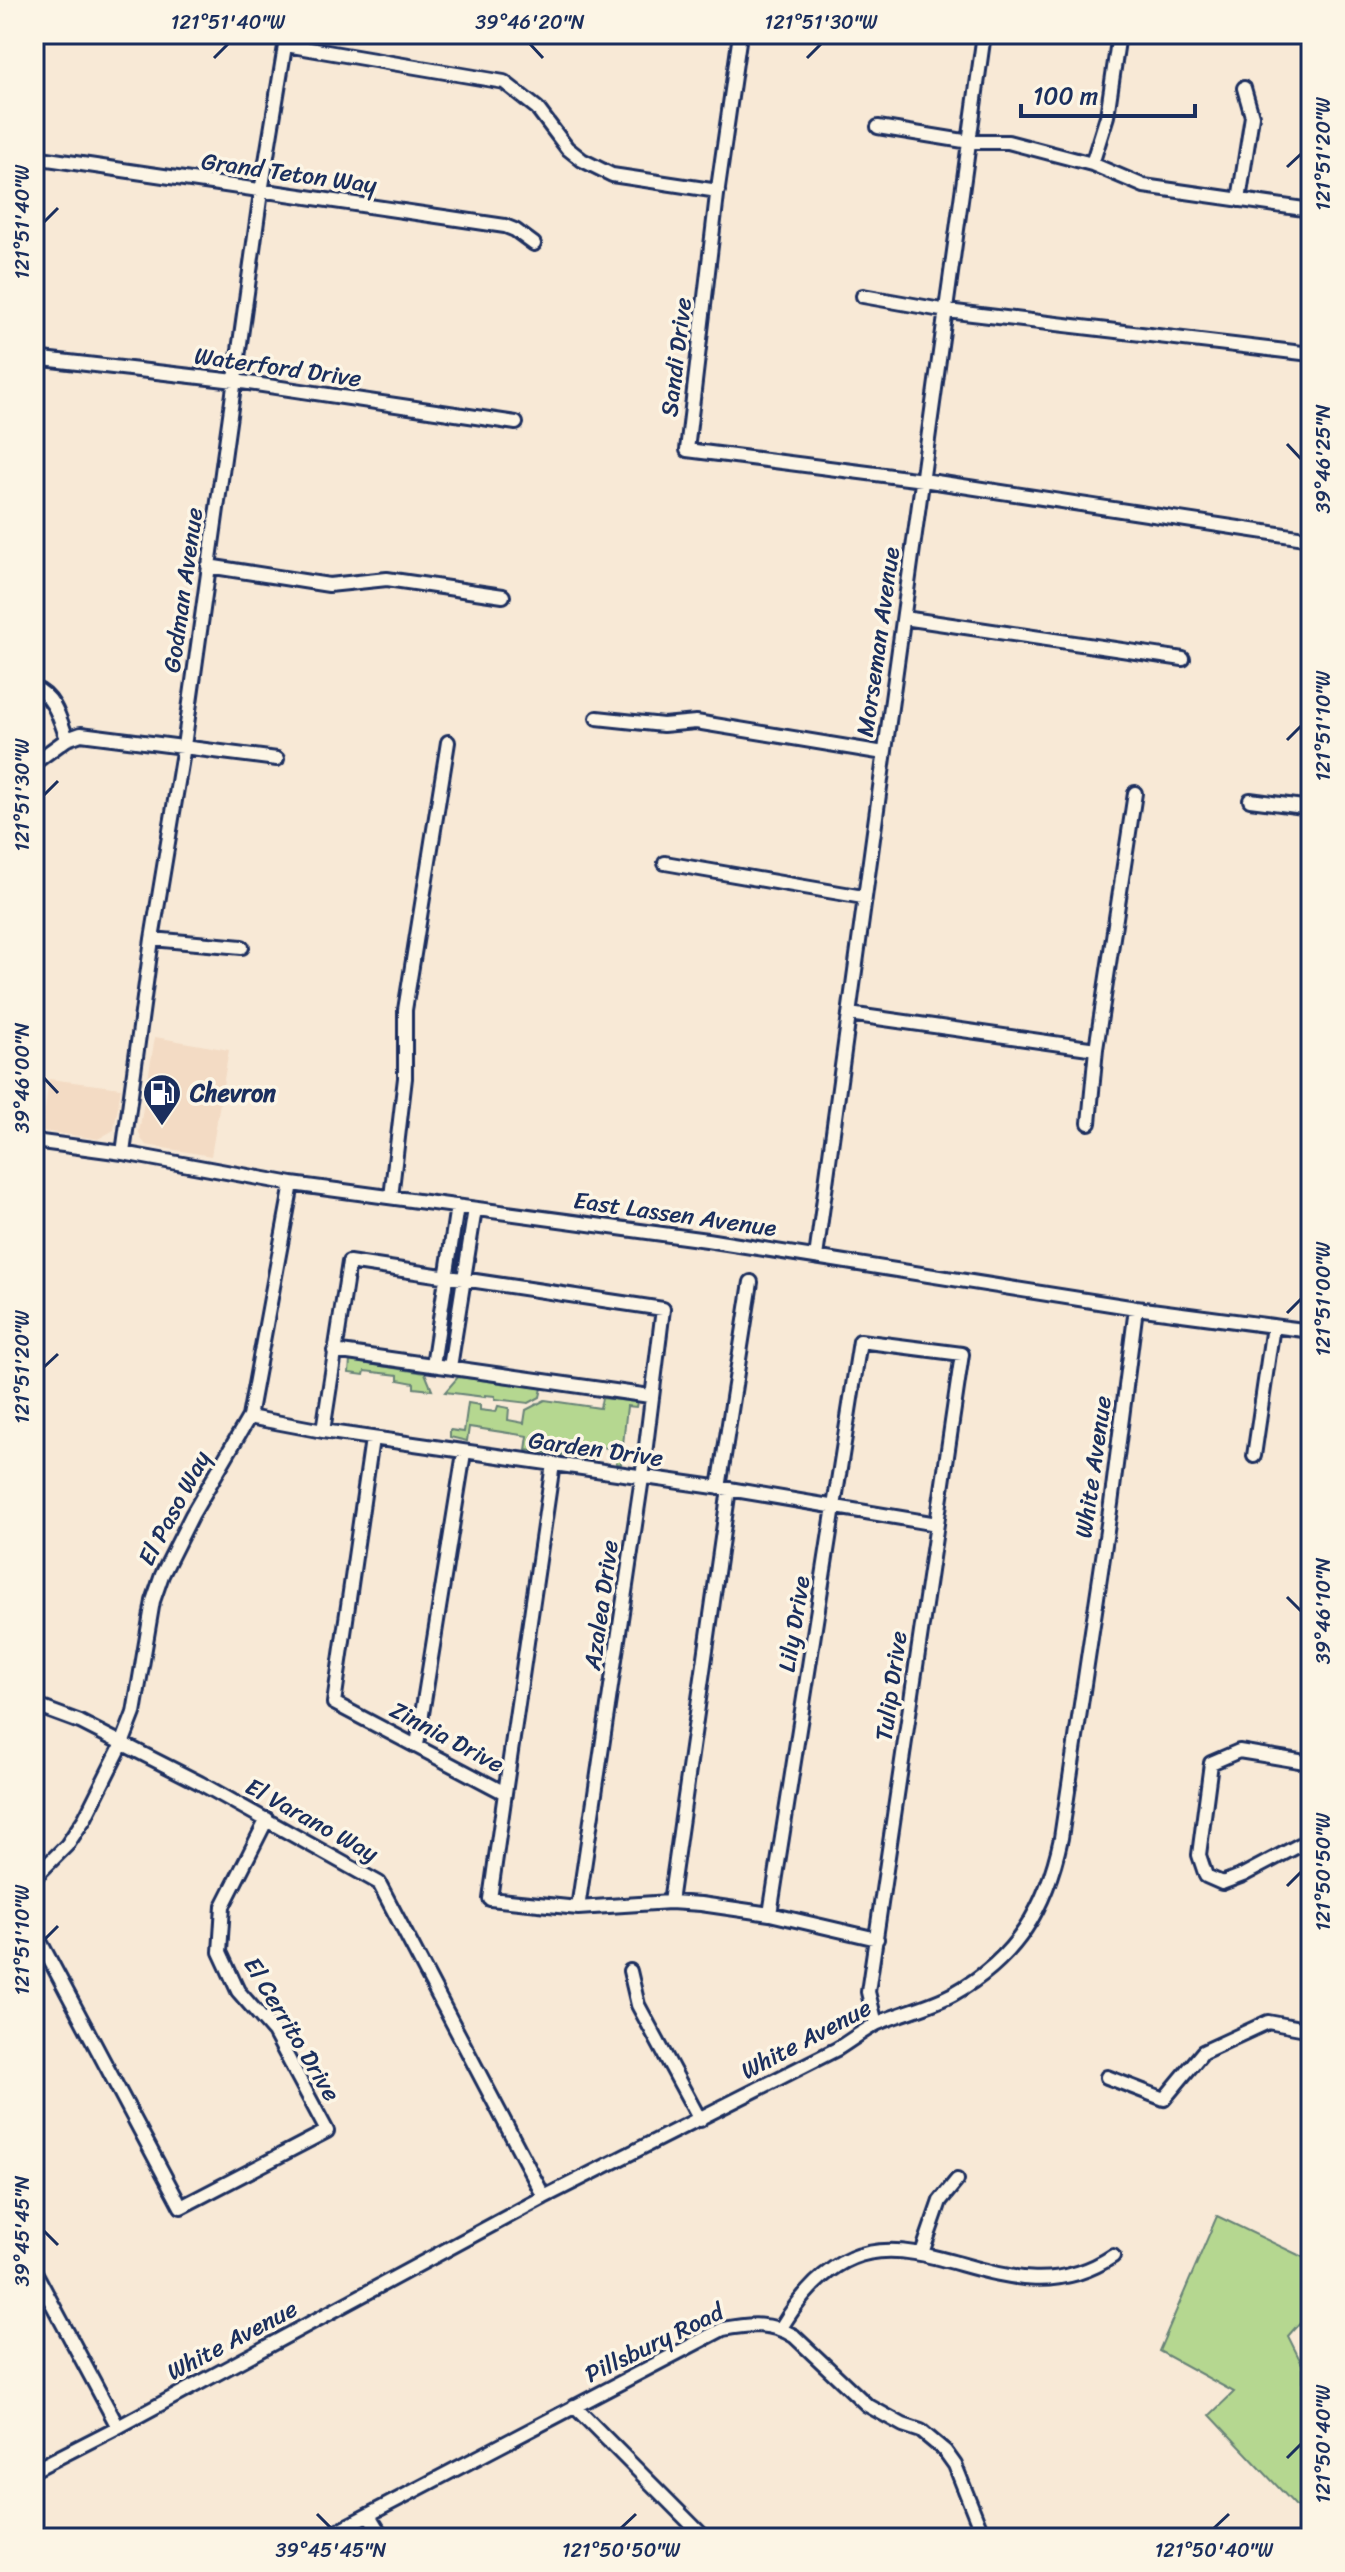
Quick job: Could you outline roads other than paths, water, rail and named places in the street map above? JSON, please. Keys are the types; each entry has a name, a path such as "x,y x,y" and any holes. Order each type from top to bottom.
{"street":[{"name":"Sandi Drive","path":"740,34 687,450 923,480"},
{"name":"Morseman Avenue","path":"816,1257 863,897 984,34"},
{"path":"1092,164 1107,116 1119,34"},
{"path":"287,39 504,82 537,108 567,148 597,168 612,175 718,191"},
{"name":"Godman Avenue","path":"123,1153 152,939 184,746 261,192 287,39"},
{"path":"1239,200 1252,116 1244,88"},
{"path":"878,127 970,142 1008,142 1092,164 1144,186 1311,210"},
{"name":"Grand Teton Way","path":"34,157 505,226 534,244"},
{"path":"863,296 947,311 1311,354"},
{"name":"Waterford Drive","path":"34,358 235,381 516,423"},
{"path":"923,480 1311,539"},
{"path":"208,566 329,585 387,579 503,596"},
{"path":"904,618 1183,659"},
{"path":"34,688 42,691 52,702 67,739"},
{"path":"597,718 663,725 696,722 884,753"},
{"path":"34,763 67,739 81,734 277,759"},
{"path":"391,1197 405,1078 405,1010 448,742"},
{"path":"1089,1123 1096,1049 1135,793"},
{"path":"1250,800 1311,808"},
{"path":"665,863 863,897"},
{"path":"152,939 242,947"},
{"path":"849,1014 1096,1049"},
{"name":"East Lassen Avenue","path":"34,1141 123,1153 292,1184 816,1257 1136,1308 1311,1331"},
{"name":"El Paso Way","path":"34,1878 67,1845 85,1818 122,1744 134,1713 153,1601 162,1575 192,1515 249,1417 292,1184"},
{"path":"433,1365 457,1206"},
{"path":"450,1367 475,1209"},
{"path":"323,1431 349,1262 464,1279"},
{"name":"Azalea Drive","path":"464,1279 663,1309 642,1478 578,1908"},
{"path":"670,1902 751,1282"},
{"name":"White Avenue","path":"34,2470 544,2197 837,2049 876,2024 955,1993 1005,1956 1037,1913 1050,1884 1061,1838 1111,1504 1136,1308"},
{"path":"1254,1456 1273,1326"},
{"name":"Lily Drive","path":"770,1914 860,1341 962,1354"},
{"path":"334,1351 650,1396"},
{"name":"Tulip Drive","path":"876,2024 868,1992 962,1354"},
{"name":"Garden Drive","path":"249,1417 464,1453 724,1488 937,1524"},
{"name":"Zinnia Drive","path":"372,1439 334,1703 505,1793 490,1899 578,1908 670,1902 770,1914 877,1939"},
{"path":"417,1745 464,1453"},
{"path":"505,1793 553,1464"},
{"name":"El Varano Way","path":"34,1705 80,1722 267,1819 379,1883 544,2197"},
{"path":"1311,1763 1239,1751 1211,1763 1199,1855 1206,1876 1222,1883 1311,1839"},
{"name":"El Cerrito Drive","path":"34,1930 181,2207 327,2131 274,2032 238,1991 220,1952 223,1906 267,1819"},
{"path":"630,1971 638,2005 700,2120"},
{"path":"1107,2077 1164,2099 1203,2052 1268,2022 1311,2030"},
{"path":"922,2253 940,2201 957,2180"},
{"path":"984,2538 955,2465 945,2451 921,2431 903,2425 867,2405 835,2378 806,2347 781,2328 806,2291 838,2265 859,2255 902,2250 985,2272 1051,2280 1094,2269 1113,2256"},
{"path":"34,2270 118,2427"},
{"name":"Pillsbury Road","path":"324,2538 723,2329 763,2324 781,2328"},
{"path":"574,2406 705,2538"},
{"path":"369,2515 383,2538"}],"place":[{"name":"Chevron","path":"162,1127"}]}
